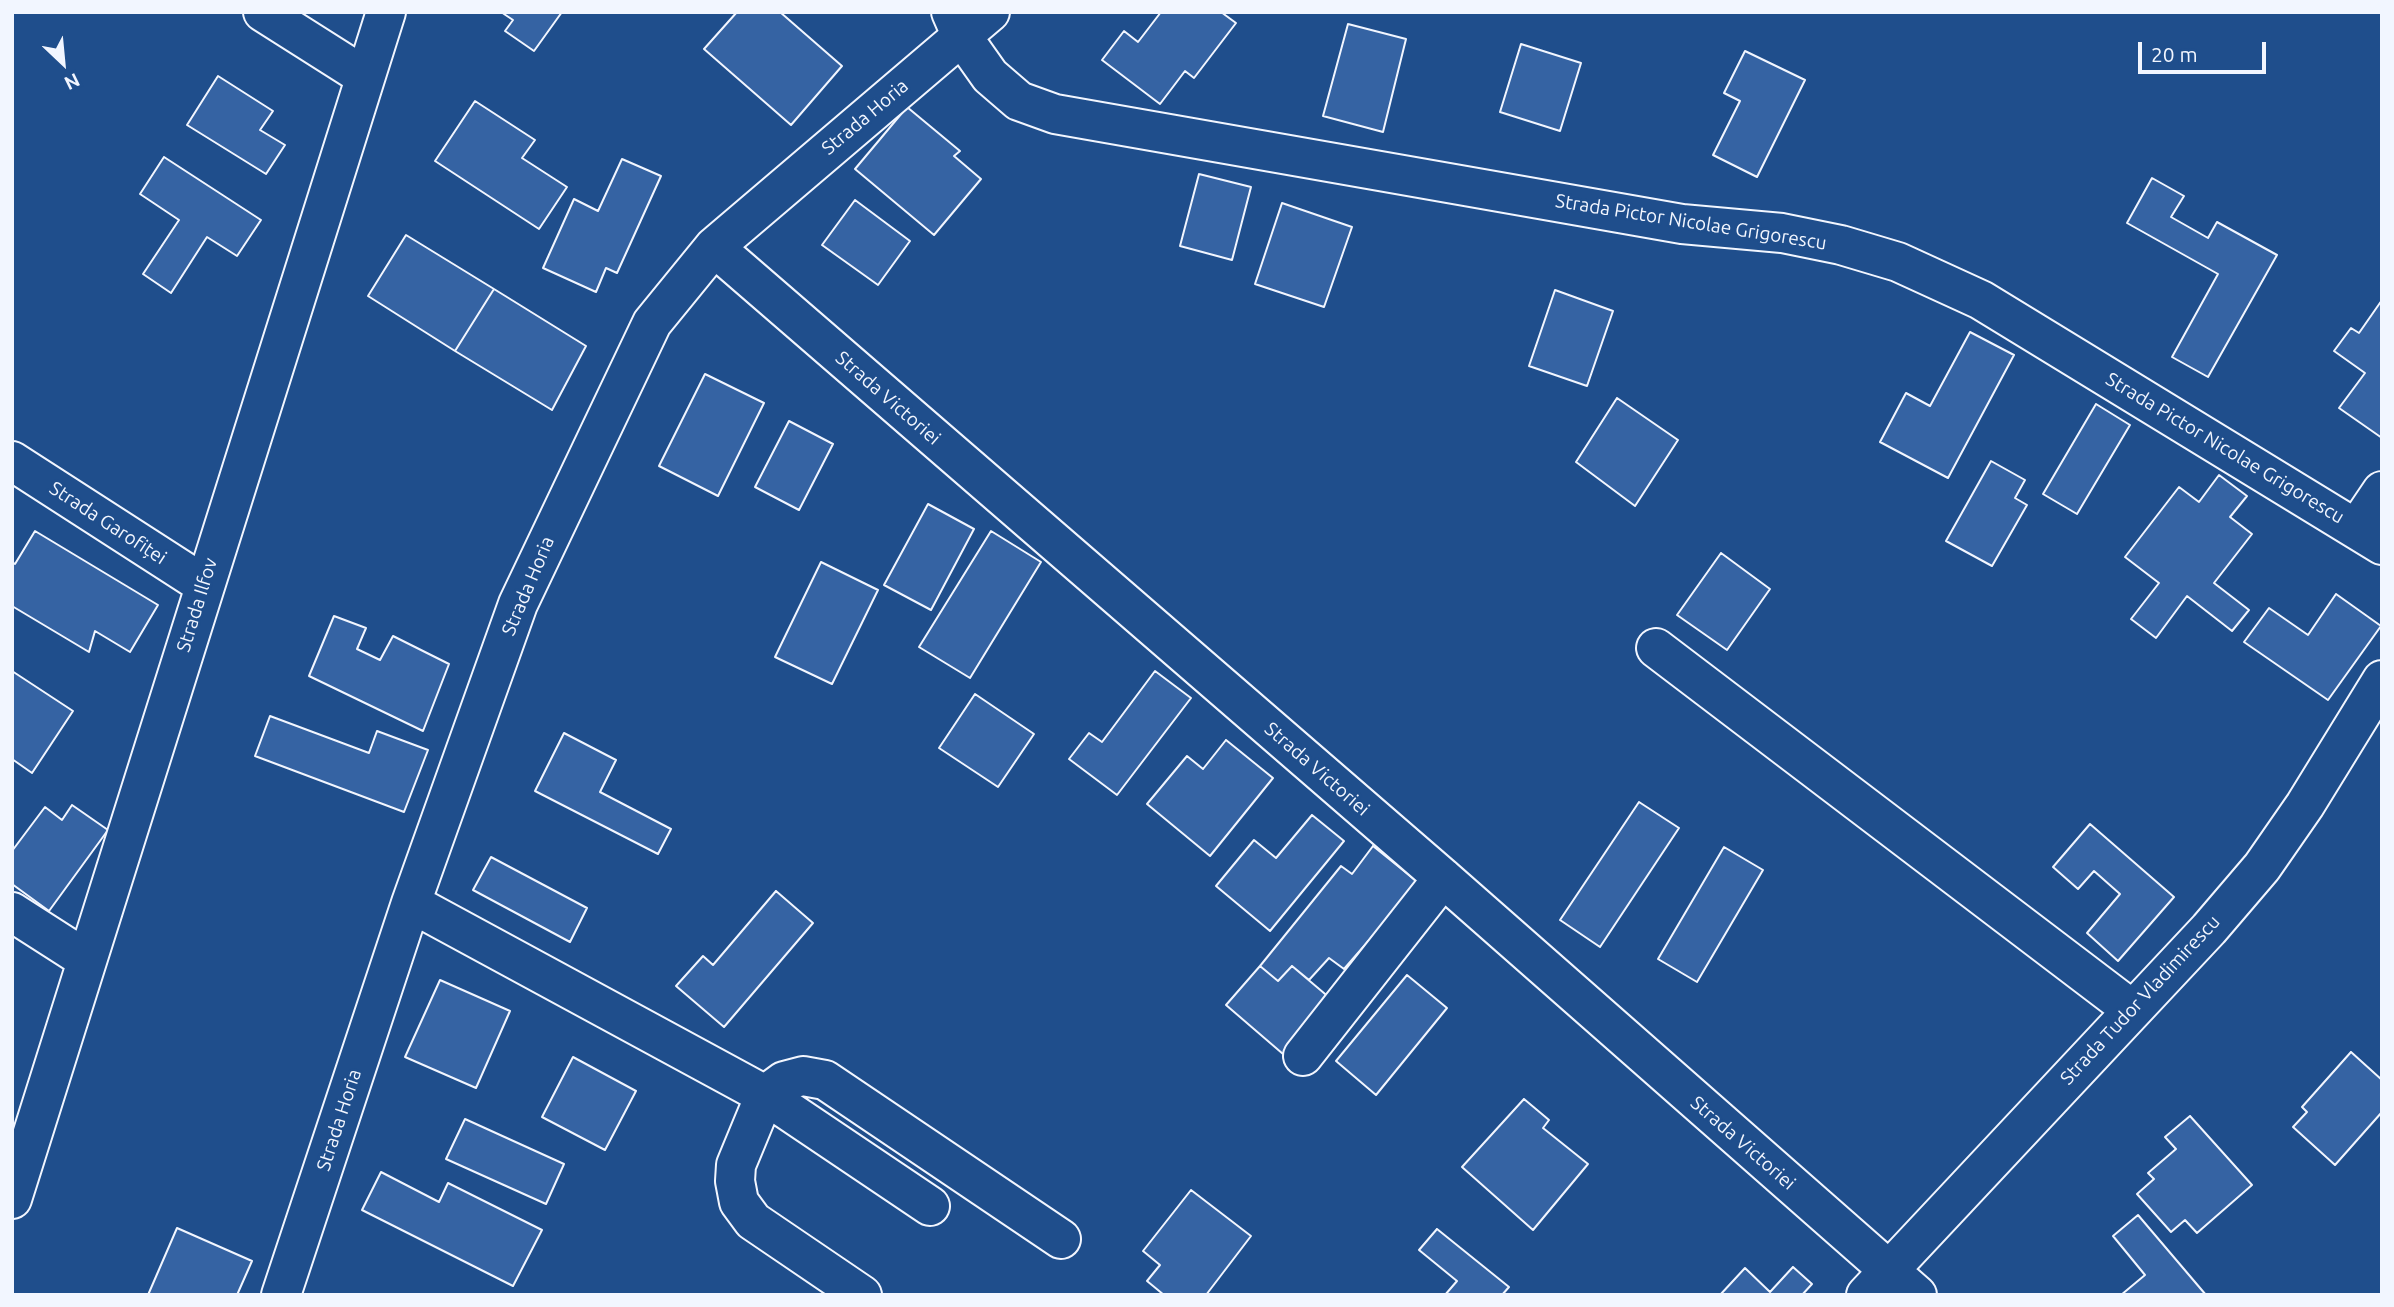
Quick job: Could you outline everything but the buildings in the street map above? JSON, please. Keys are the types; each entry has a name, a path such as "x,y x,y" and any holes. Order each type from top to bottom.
{"street":[{"path":"263,12 364,76"},
{"name":"Strada Ilfov","path":"12,1199 203,584 386,12"},
{"name":"Strada Horia","path":"281,1295 411,903 517,604 652,323 713,247 967,20"},
{"name":"Strada Pictor Nicolae Grigorescu","path":"967,20 990,76 1019,101 1055,114 1682,224 1782,233 1841,245 1898,262 1981,300 2369,537"},
{"name":"Strada Victoriei","path":"713,247 1443,878 1877,1282 1917,1295"},
{"name":"Strada Garofiței","path":"12,461 203,584"},
{"path":"2369,537 2382,491"},
{"path":"1656,648 2131,1009"},
{"name":"Strada Tudor Vladimirescu","path":"1877,1282 2209,929 2262,867 2305,805 2382,680"},
{"path":"1303,1056 1443,878"},
{"path":"411,903 765,1095 930,1206"},
{"path":"12,912 87,960"},
{"path":"862,1295 752,1221 739,1202 735,1181 736,1165 765,1095 784,1081 803,1076 825,1080 1061,1239"}]}
